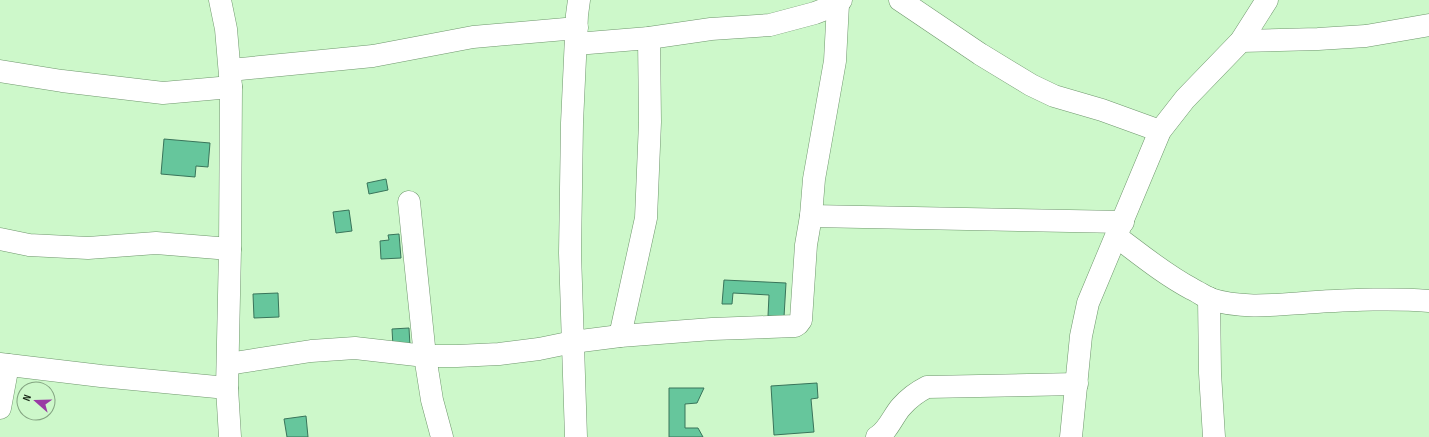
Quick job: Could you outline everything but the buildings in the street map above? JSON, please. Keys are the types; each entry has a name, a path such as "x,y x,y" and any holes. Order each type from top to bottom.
{"street":[{"path":"220,0 226,29 231,78 230,249 227,388 230,437"},
{"path":"576,437 570,254 572,122 579,0"},
{"path":"900,0 980,54 1031,85 1054,96 1102,110 1160,131"},
{"path":"1071,437 1081,336 1088,303 1160,131 1185,99 1241,41 1267,0"},
{"path":"0,71 62,81 163,93 231,78 373,56 473,38 577,36 649,38 711,29 770,25 815,13 840,2 835,61 816,172 806,245 801,320 795,326 712,329 620,336 572,342 539,350 499,354 425,356 355,348 311,351 228,364"},
{"path":"1241,41 1366,36 1429,25"},
{"path":"620,336 646,218 650,122 649,38"},
{"path":"409,202 425,356 432,400 442,437"},
{"path":"811,216 1120,229 1156,268 1209,298 1229,304 1272,305 1367,299 1407,299 1429,301"},
{"path":"0,239 29,245 88,248 156,243 230,249"},
{"path":"1209,298 1210,373 1214,437"},
{"path":"0,408 4,364 101,376 227,388"},
{"path":"877,437 892,421 901,407 920,391 927,388 1077,384"}]}
